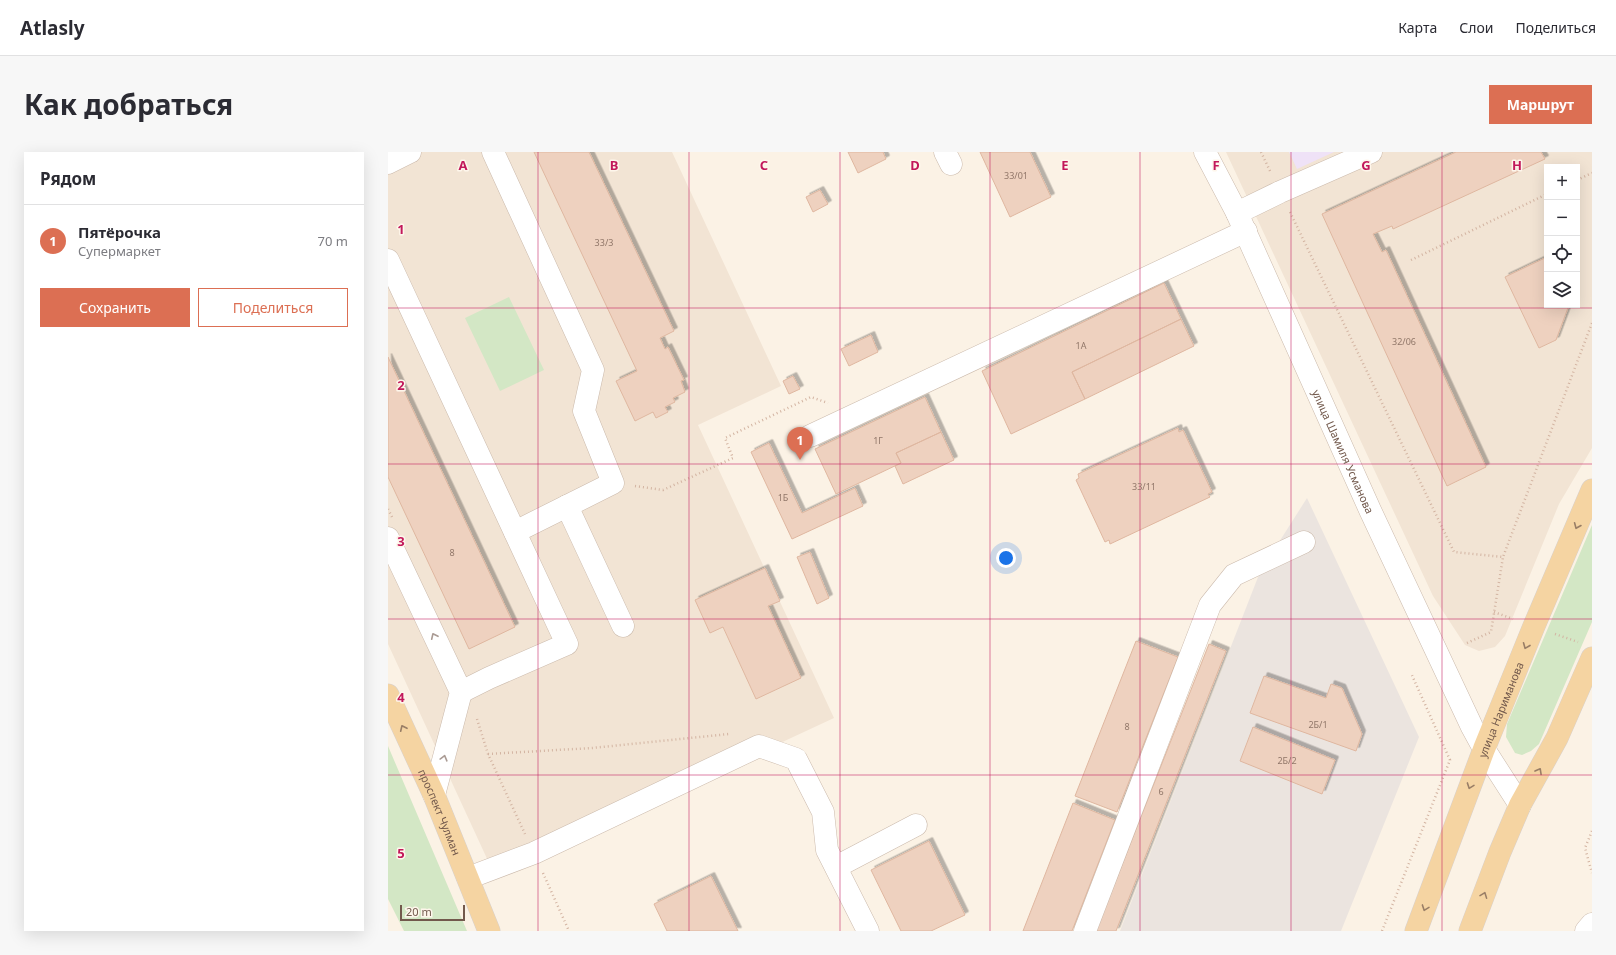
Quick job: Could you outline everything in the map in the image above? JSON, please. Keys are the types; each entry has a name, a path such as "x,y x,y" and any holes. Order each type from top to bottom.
{"main road":[{"name":"улица Нариманова","path":"1416,931 1484,749 1592,490"},
{"path":"1470,931 1520,805 1557,738 1587,651"},
{"name":"проспект Чулман","path":"388,695 434,795 489,931"}],"street":[{"path":"388,163 410,152"},
{"path":"493,152 592,370 584,410 612,483 515,532"},
{"name":"улица Шамиля Усманова","path":"1205,152 1241,222 1370,510 1484,749 1520,805"},
{"path":"810,436 1241,222 1280,192 1371,152"},
{"path":"388,260 567,644 489,678 461,692"},
{"path":"567,506 623,626"},
{"path":"388,538 461,692 434,795"},
{"path":"1085,931 1210,605 1234,576 1304,542"},
{"path":"468,878 534,853 759,746 796,759 823,812 827,850 868,931"},
{"path":"836,867 916,825"},
{"path":"1586,931 1592,924"}],"path":[{"path":"1261,152 1454,552 1503,557"},
{"path":"1580,178 1592,172"},
{"path":"1411,260 1544,195"},
{"path":"1467,643 1491,632 1503,557 1592,323"},
{"path":"612,483 663,490 733,458 725,438 811,397 859,413"},
{"path":"1494,612 1517,620"},
{"path":"1554,633 1587,651"},
{"path":"1382,931 1450,760 1411,674"},
{"path":"488,754 592,748 731,734 759,746"},
{"path":"1592,832 1585,848 1592,873"}],"shaded area":[{"path":"388,152 672,152 781,386 698,425 834,718 495,876 388,644"},
{"path":"1226,152 1592,152 1592,448 1559,504 1505,636 1495,647 1479,651 1465,645 1433,596"},
{"path":"1289,152 1334,152 1297,169"},
{"path":"1307,498 1419,737 1341,931 1120,931 1260,572"}],"green space":[{"path":"509,297 544,370 500,391 465,318"},
{"path":"1592,525 1592,622 1539,744 1531,751 1522,755 1515,753 1506,737 1507,724"},
{"path":"388,746 467,931 404,931 388,899"}],"building":[{"path":"534,152 589,152 674,331 660,338 665,349 668,347 684,380 681,381 685,392 673,398 675,402 665,407 668,412 656,418 653,412 635,421 616,381 637,371"},
{"path":"848,152 883,152 886,159 858,173"},
{"path":"980,152 1030,152 1051,197 1010,217"},
{"path":"1456,152 1541,152 1545,159 1393,229 1392,226 1373,234 1382,252 1386,250 1486,467 1447,486 1322,214"},
{"path":"820,190 828,204 813,212 806,197"},
{"path":"1544,258 1544,308 1568,308 1556,340 1539,348 1505,277"},
{"path":"1164,283 1181,319 1072,372 1085,399 1011,434 982,371"},
{"path":"1181,319 1194,346 1085,399 1072,372"},
{"path":"871,335 878,352 849,366 841,349"},
{"path":"388,357 515,627 469,649 388,477"},
{"path":"793,376 800,389 789,394 783,381"},
{"path":"925,397 941,432 896,453 901,463 836,494 815,449"},
{"path":"1178,428 1179,432 1183,430 1212,492 1208,494 1210,497 1110,544 1109,540 1105,542 1076,480 1079,478 1078,474"},
{"path":"941,432 954,460 903,484 895,466 901,463 896,453"},
{"path":"769,443 802,513 855,488 863,506 792,539 751,452"},
{"path":"810,552 829,598 817,604 797,557"},
{"path":"765,568 780,601 768,606 801,678 756,699 723,627 710,633 695,600"},
{"path":"1136,641 1178,657 1117,812 1075,796"},
{"path":"1209,644 1226,651 1116,931 1096,931"},
{"path":"1264,676 1326,698 1331,684 1342,688 1362,734 1356,751 1250,713"},
{"path":"1253,727 1335,760 1322,794 1240,761"},
{"path":"1073,803 1115,820 1072,931 1023,931"},
{"path":"929,841 965,915 931,931 901,931 871,870"},
{"path":"711,876 738,931 667,931 654,904"}],"place":[{"name":"Пятёрочка","path":"800,460"}]}
